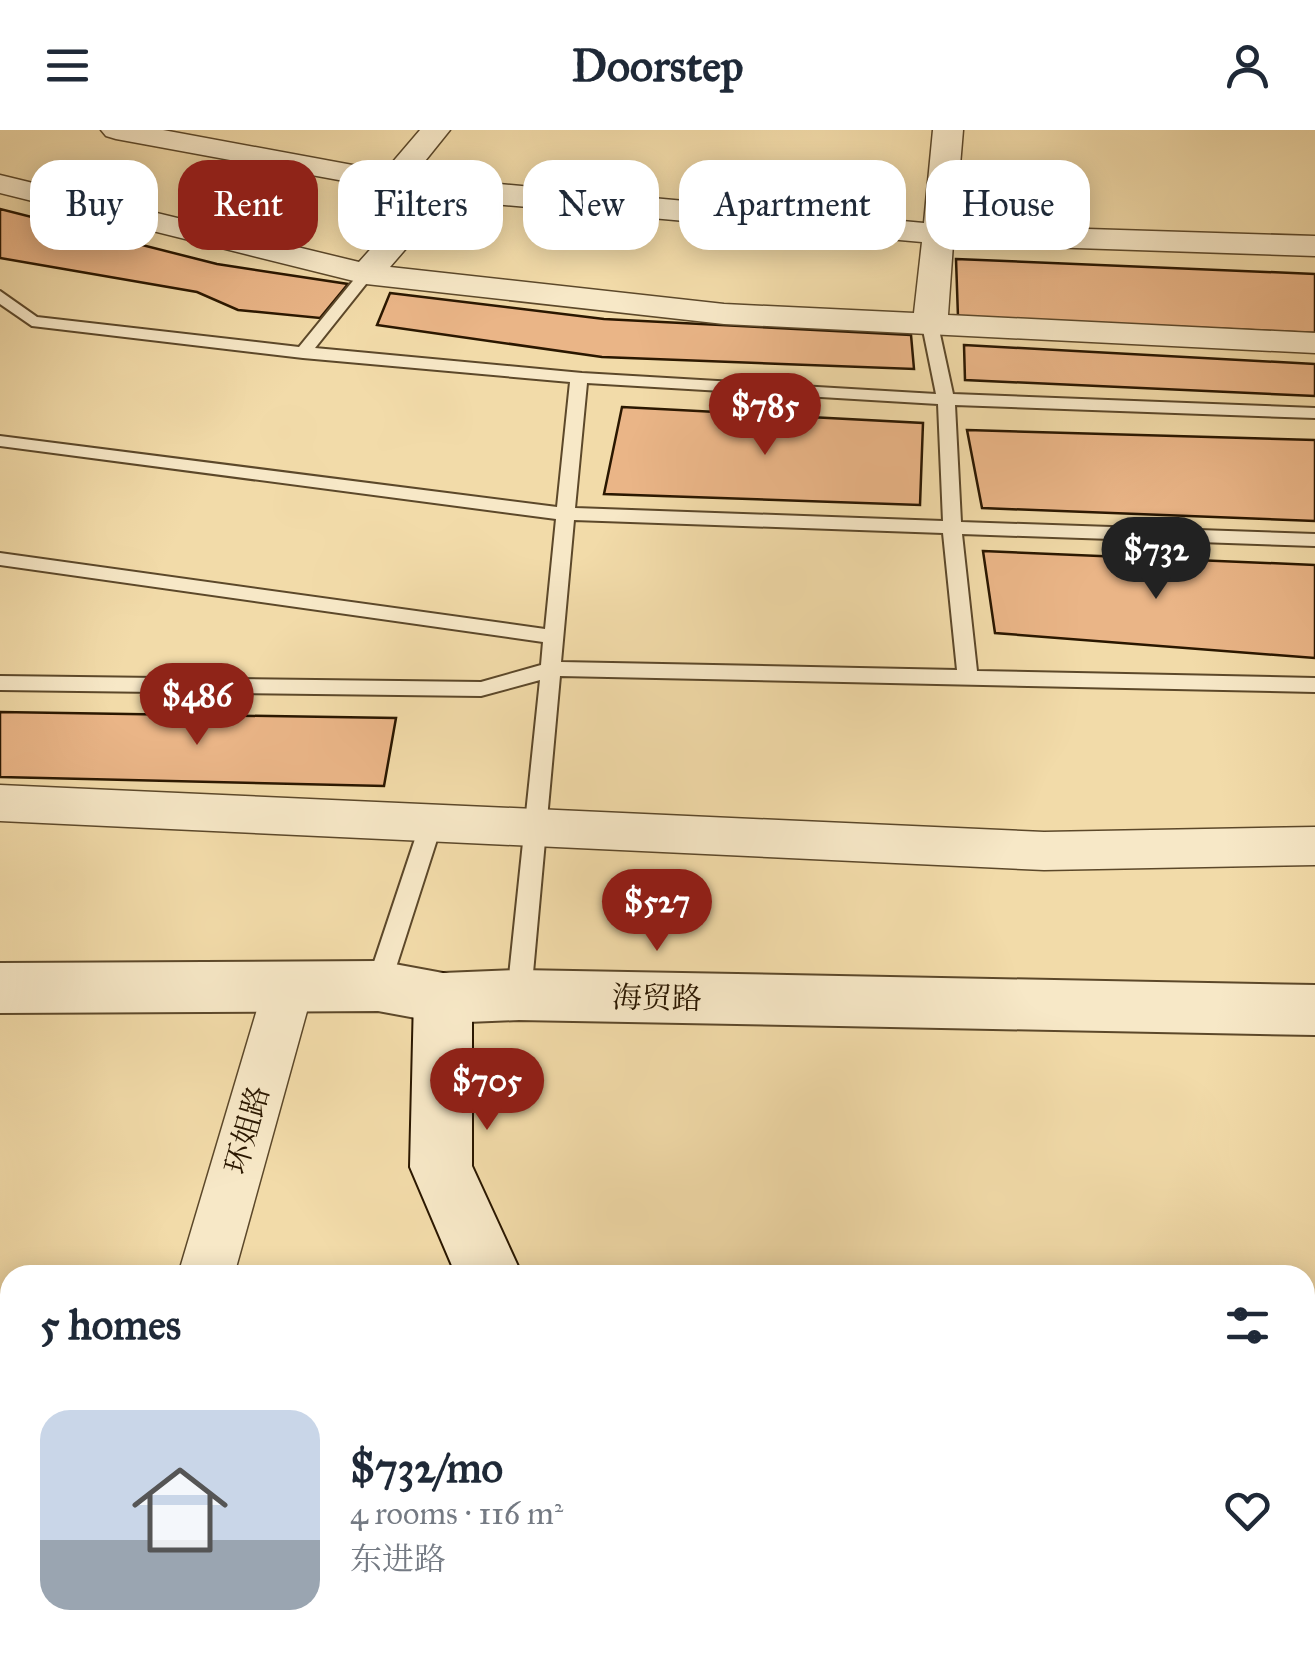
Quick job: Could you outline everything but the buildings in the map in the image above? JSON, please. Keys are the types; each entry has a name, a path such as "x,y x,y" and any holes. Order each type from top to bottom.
{"street":[{"path":"116,130 338,174"},
{"path":"410,160 435,130"},
{"path":"945,160 948,130"},
{"path":"0,184 366,274 724,314 1315,344"},
{"path":"503,196 926,233"},
{"path":"1090,239 1315,246"},
{"path":"366,274 387,250"},
{"path":"930,325 937,250"},
{"path":"0,803 1044,851 1315,846"},
{"name":"环姐路","path":"209,1265 289,986"},
{"name":"海贸路","path":"0,988 378,986 443,998 520,995 1315,1010"},
{"path":"443,998 441,1167 485,1265"}],"lane":[{"path":"303,353 366,274"},
{"path":"3,303 32,321 303,353 579,378 946,400 1315,414"},
{"path":"930,325 946,400 952,528 968,678"},
{"path":"520,995 579,378"},
{"path":"0,441 566,514 1315,540"},
{"path":"0,559 554,638"},
{"path":"0,683 481,688 551,669 1315,686"},
{"path":"378,986 431,824"}]}
